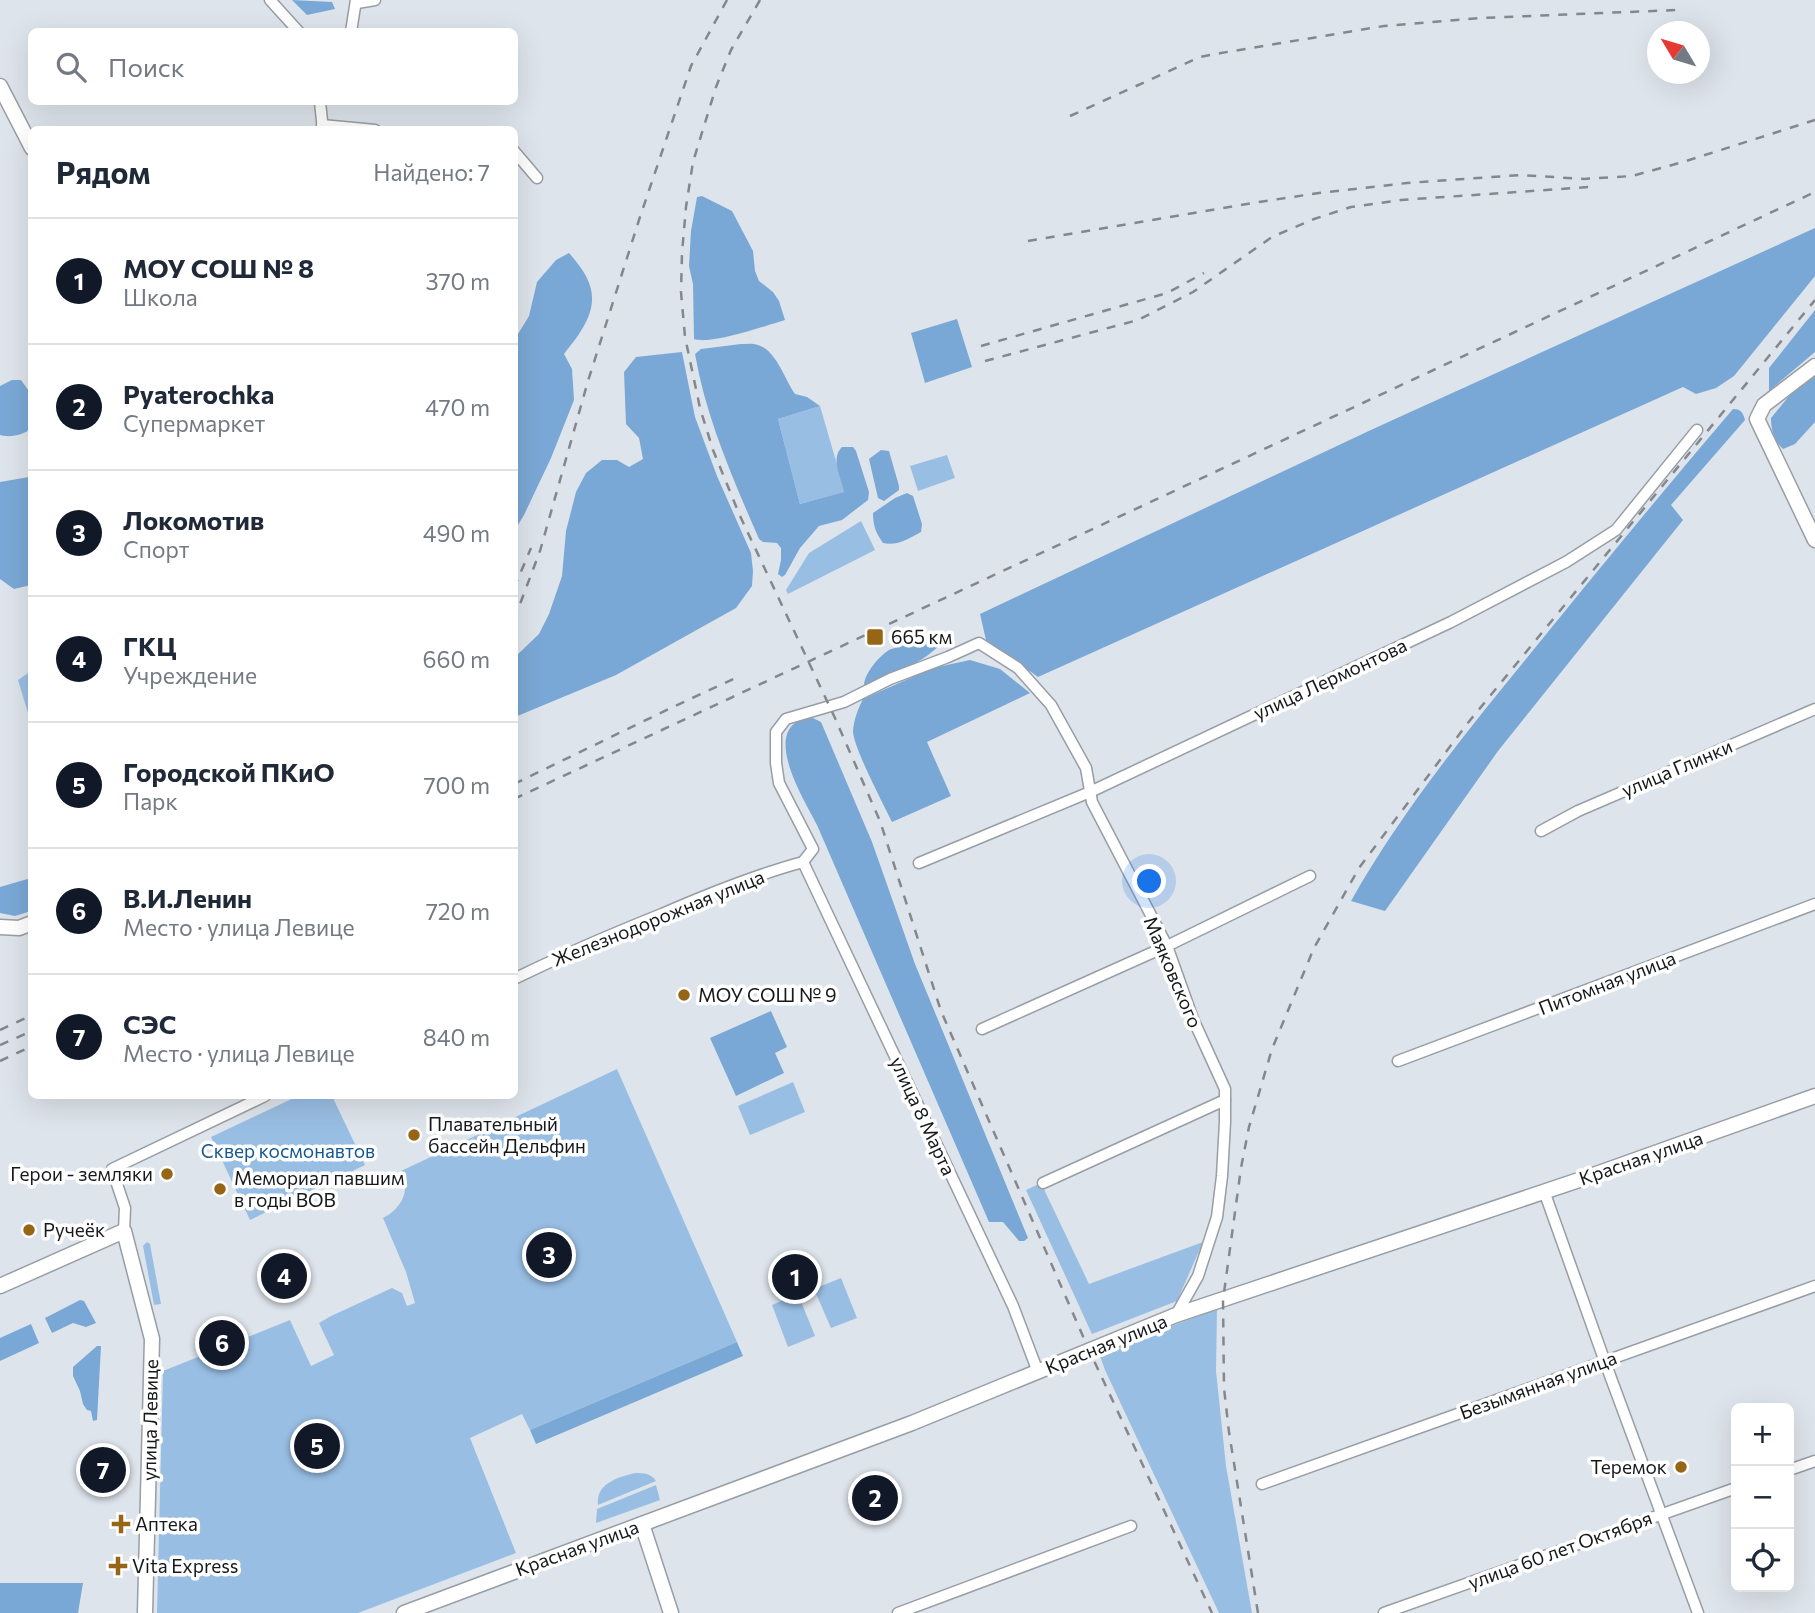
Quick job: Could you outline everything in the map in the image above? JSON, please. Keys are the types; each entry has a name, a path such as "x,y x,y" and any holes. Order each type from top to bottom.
{"street":[{"path":"270,0 295,28"},
{"path":"351,28 356,1 375,0"},
{"path":"0,86 28,140"},
{"path":"320,105 323,126"},
{"path":"518,157 537,178"},
{"path":"1815,366 1764,405 1757,418 1815,540"},
{"name":"улица Лермонтова","path":"919,863 1090,792 1451,622 1566,562 1616,530 1697,430"},
{"name":"Маяковского","path":"803,862 813,849 779,783 776,763 776,732 786,719 844,702 890,679 979,643 1018,668 1051,705 1086,768 1092,802 1167,946 1193,1020 1225,1089 1222,1176 1217,1217 1198,1276 1176,1315"},
{"name":"улица Глинки","path":"1541,831 1578,811 1815,709"},
{"name":"Железнодорожная улица","path":"518,977 576,949 681,906 771,871 803,862"},
{"name":"улица 8 Марта","path":"803,862 1013,1306 1038,1372"},
{"path":"982,1029 1167,946 1310,876"},
{"name":"Питомная улица","path":"1398,1061 1815,904"},
{"path":"0,927 19,928 28,925"},
{"name":"Красная улица","path":"404,1613 912,1423 1176,1315 1815,1096"},
{"path":"0,1286 124,1231 125,1208 112,1169 259,1099"},
{"path":"1043,1183 1225,1100"},
{"path":"1544,1191 1698,1613"},
{"name":"улица Левице","path":"124,1231 152,1339 145,1613"},
{"name":"Безымянная улица","path":"1262,1484 1815,1286"},
{"path":"1794,1468 1815,1461"},
{"name":"улица 60 лет Октября","path":"1384,1613 1731,1490"},
{"path":"642,1524 671,1613"},
{"path":"898,1613 1131,1526"}],"green space":[{"path":"820,406 845,492 800,504 778,419"},
{"path":"947,455 955,478 918,491 910,466"},
{"path":"861,521 875,550 788,594 786,590 809,553"},
{"path":"28,673 28,713 18,680"},
{"path":"617,1069 737,1342 530,1430 522,1414 470,1438 516,1553 358,1613 157,1613 163,1371 290,1320 311,1366 334,1355 319,1323 392,1288 402,1293 407,1306 415,1303 406,1272 383,1218 396,1208 402,1199 405,1183 401,1171"},
{"path":"793,1082 805,1112 750,1135 738,1106"},
{"name":"Сквер космонавтов","path":"292,1099 333,1099 365,1165 250,1220 211,1137"},
{"path":"1041,1183 1089,1284 1203,1242 1177,1301 1092,1334 1026,1190"},
{"path":"147,1242 150,1244 161,1304 154,1305 143,1246"},
{"path":"841,1278 857,1318 831,1328 814,1289"},
{"path":"798,1294 815,1336 788,1347 772,1305"},
{"path":"1217,1309 1216,1371 1226,1466 1252,1613 1219,1613 1099,1353"},
{"path":"644,1473 656,1481 598,1505 600,1492 604,1487 615,1479"},
{"path":"656,1485 660,1500 596,1523 597,1509"}],"shaded area":[{"path":"292,0 332,2 335,9 307,15"},
{"path":"702,196 732,211 753,251 759,281 773,292 779,301 785,320 725,337 694,339 693,284 689,266 697,197"},
{"path":"1815,228 1815,276 1734,376 1716,388 1696,394 1683,387 1038,677 986,640 980,614 1373,429"},
{"path":"569,253 585,274 592,293 592,303 585,325 564,354 572,369 574,400 551,458 518,525 518,334 529,316 537,282 556,260"},
{"path":"1815,310 1815,352 1769,391 1769,368"},
{"path":"957,319 972,367 925,383 911,333"},
{"path":"754,344 764,348 775,359 795,394 807,397 820,406 778,419 800,504 844,492 837,468 837,457 842,447 853,447 856,451 869,492 868,500 842,520 819,526 800,548 782,577 778,574 781,548 777,543 759,539 730,471 713,425 695,354 701,349"},
{"path":"682,352 695,417 717,476 751,553 752,586 736,608 616,675 518,716 518,654 539,634 549,614 562,576 566,531 576,492 586,473 602,460 617,460 629,467 643,459 639,438 626,424 624,372 636,357"},
{"path":"1815,374 1815,422 1795,444 1783,449 1774,435 1771,418 1789,396"},
{"path":"12,380 21,380 28,390 28,430 21,434 0,435 0,386"},
{"path":"1733,409 1741,412 1745,420 1671,505 1683,520 1498,751 1385,911 1351,901 1411,806 1456,746"},
{"path":"881,450 889,451 899,486 899,490 884,501 878,498 869,459"},
{"path":"28,477 28,586 14,589 0,579 0,482"},
{"path":"907,493 913,496 922,524 921,532 898,543 883,543 875,529 873,513"},
{"path":"933,637 939,638 940,645 923,659 864,686 872,666 889,650"},
{"path":"970,660 1000,669 1030,693 927,742 951,796 892,822 854,739 854,722 861,703 863,699 933,668"},
{"path":"811,717 821,722 872,842 915,964 1028,1238 1024,1241 1019,1241 1003,1222 989,1222 817,825 798,788 787,758 788,732 795,723"},
{"path":"28,879 28,912 15,916 0,913 0,887"},
{"path":"771,1011 787,1047 775,1053 784,1073 736,1096 710,1038"},
{"path":"80,1300 84,1301 96,1323 86,1327 73,1323 52,1333 45,1318"},
{"path":"31,1324 39,1343 0,1361 0,1338"},
{"path":"737,1342 743,1356 536,1444 530,1430"},
{"path":"97,1346 101,1346 97,1420 93,1421 91,1411 83,1404 73,1376 73,1367"},
{"path":"0,1583 83,1583 78,1613 0,1613"}],"railway":[{"path":"518,609 540,551 588,381 691,66 727,0"},
{"path":"760,0 731,50 716,87 693,162 686,207 681,292 685,337 700,408 713,450 740,516 880,821 941,1011 1089,1350 1212,1613"},
{"path":"1070,116 1200,57 1221,53 1384,26 1481,18 1676,10"},
{"path":"1028,241 1259,202 1407,183 1521,175 1584,179 1632,176 1815,120"},
{"path":"985,361 1138,320 1193,292 1272,237 1351,207 1401,200 1589,187"},
{"path":"518,797 1815,192"},
{"path":"981,346 1167,293 1204,273"},
{"path":"1258,1613 1224,1388 1223,1300 1249,1127 1272,1049 1314,948 1359,868 1467,724 1815,300"},
{"path":"518,579 531,548"},
{"path":"518,782 740,676"},
{"path":"0,1030 28,1017"},
{"path":"0,1045 28,1033"},
{"path":"0,1061 28,1048"}],"place":[{"name":"665 км","path":"875,637"},
{"name":"МОУ СОШ № 9","path":"684,995"},
{"name":"Плавательный бассейн Дельфин","path":"414,1135"},
{"name":"Герои - земляки","path":"167,1174"},
{"name":"Мемориал павшим в годы ВОВ","path":"220,1189"},
{"name":"Ручеёк","path":"29,1230"},
{"name":"Локомотив","path":"549,1255"},
{"name":"ГКЦ","path":"284,1276"},
{"name":"МОУ СОШ № 8","path":"795,1277"},
{"name":"В.И.Ленин","path":"222,1343"},
{"name":"Городской ПКиО","path":"317,1446"},
{"name":"Теремок","path":"1681,1467"},
{"name":"СЭС","path":"103,1470"},
{"name":"Pyaterochka","path":"875,1498"},
{"name":"Аптека","path":"121,1524"},
{"name":"Vita Express","path":"118,1566"}]}
